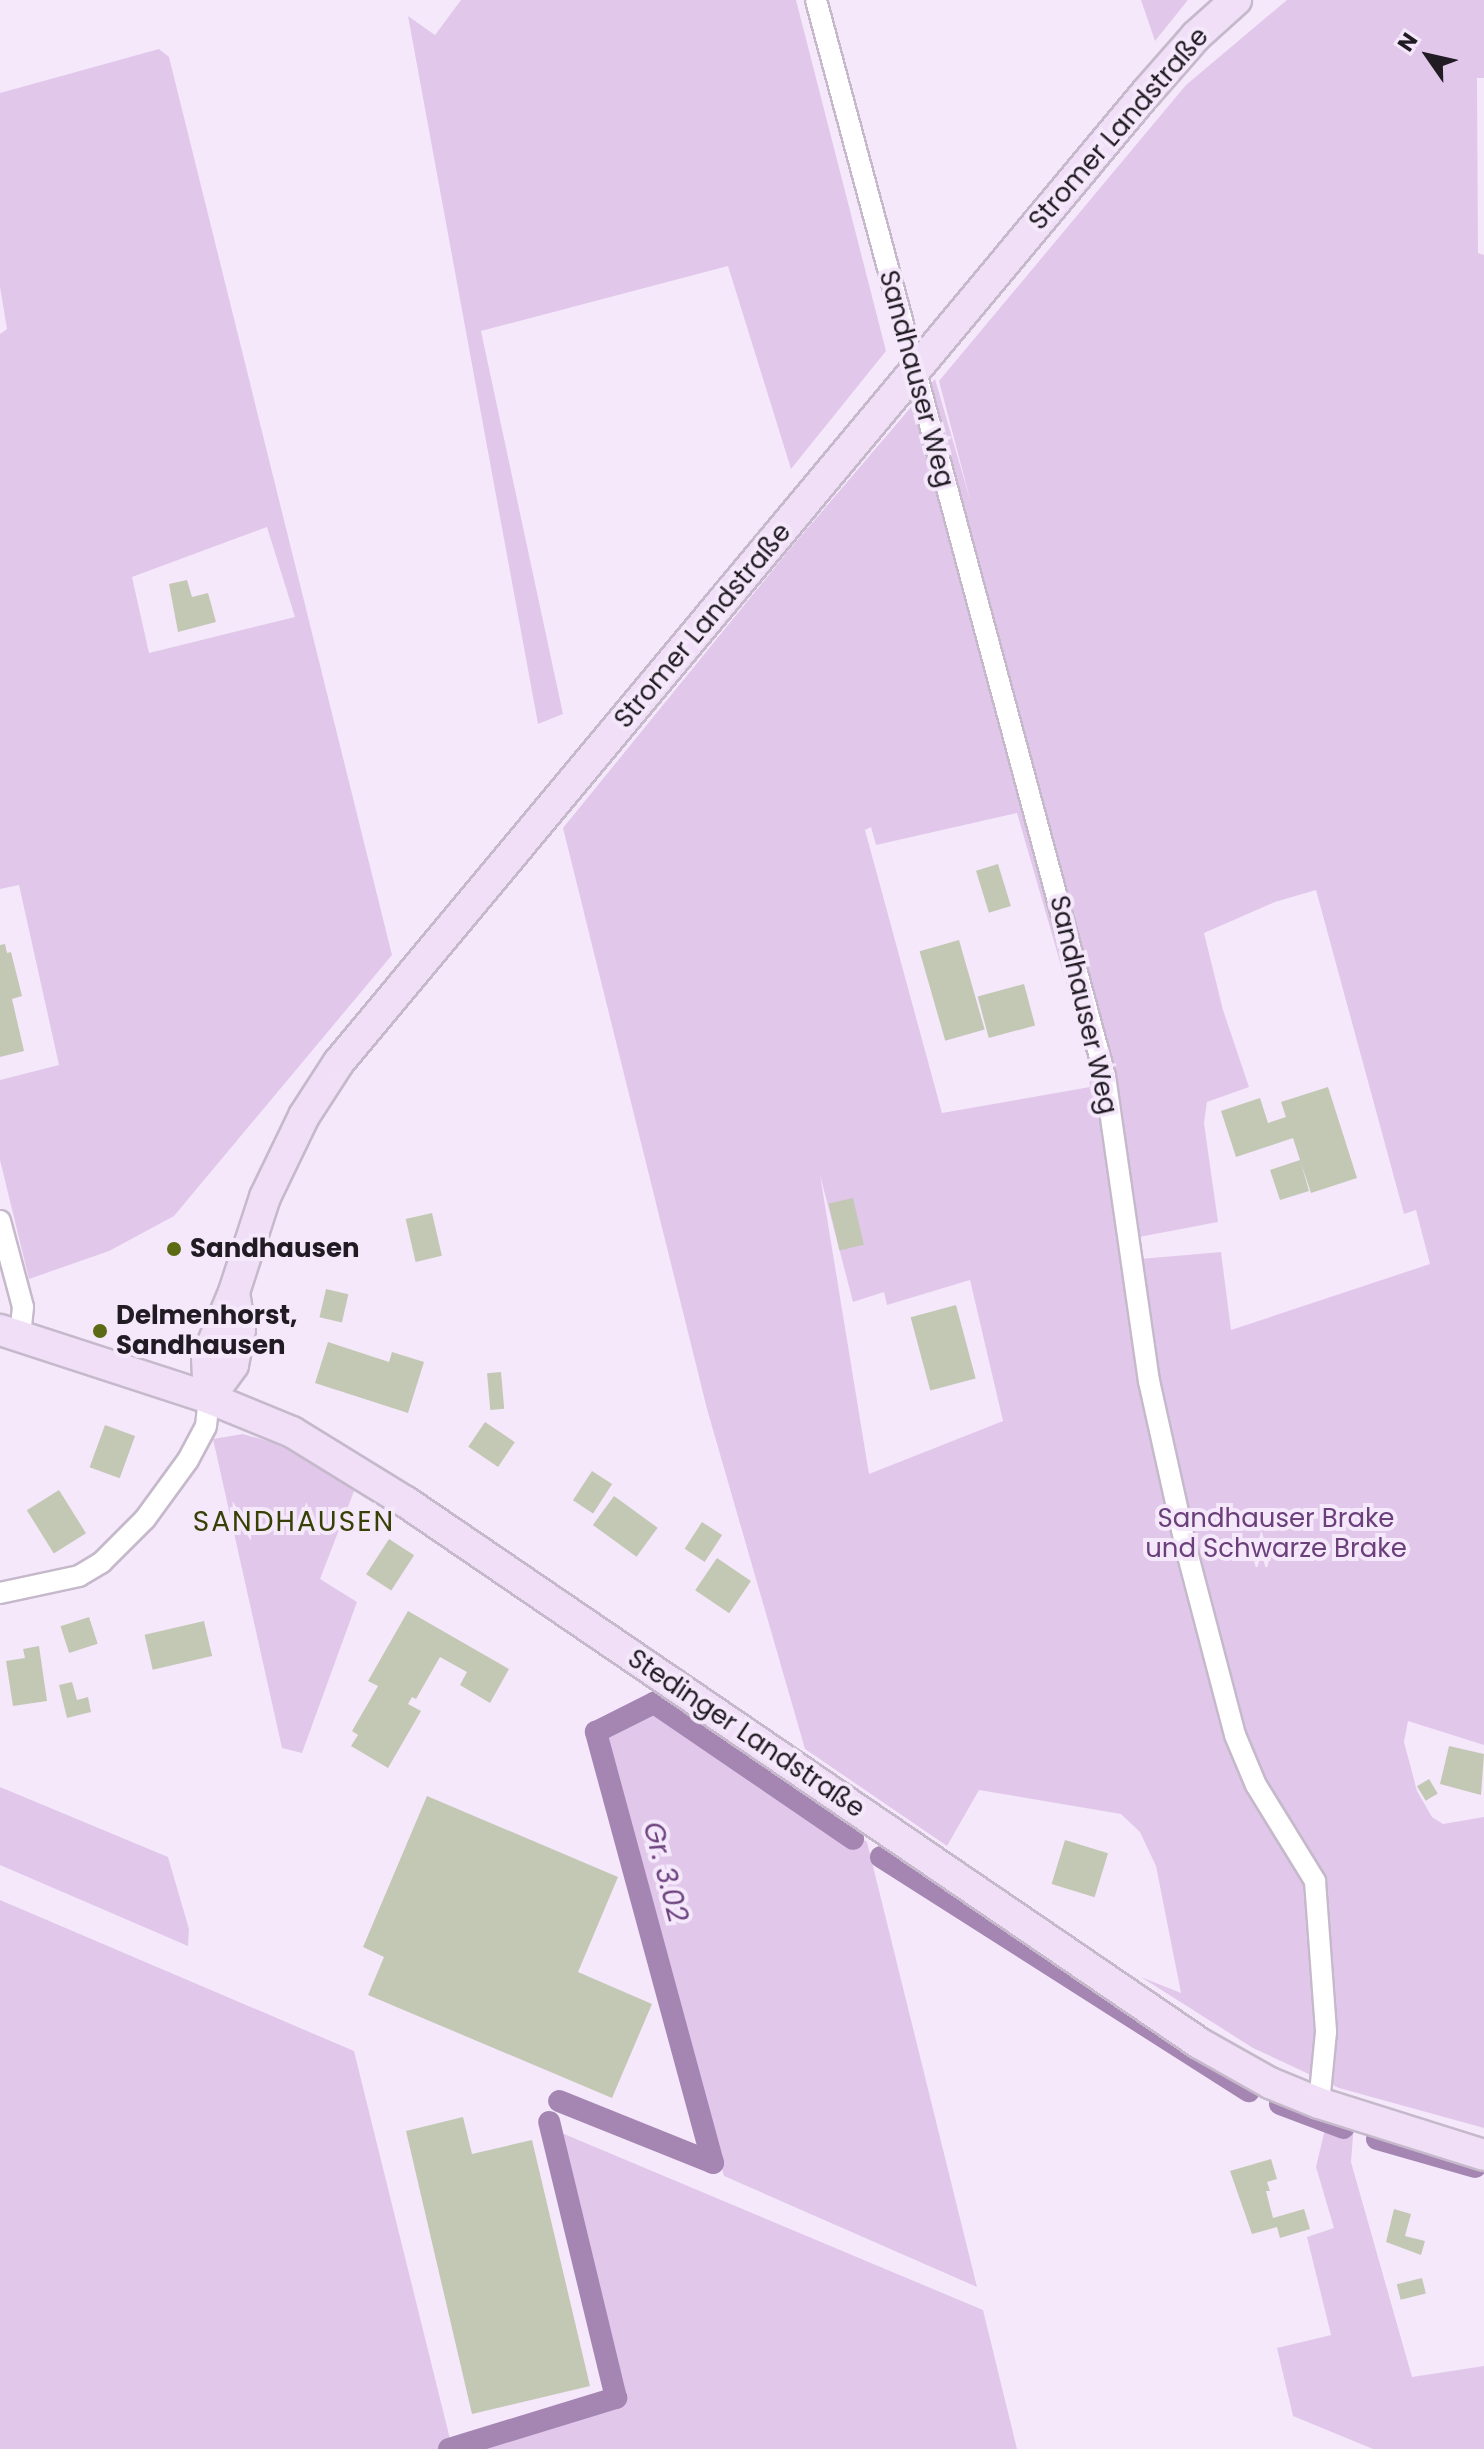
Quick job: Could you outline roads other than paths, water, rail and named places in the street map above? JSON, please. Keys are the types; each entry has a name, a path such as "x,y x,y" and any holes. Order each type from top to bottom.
{"main road":[{"name":"Stromer Landstraße","path":"209,1398 207,1357 234,1292 271,1184 304,1116 339,1062 1147,92 1196,36 1236,0"},
{"name":"Stedinger Landstraße","path":"10,1333 209,1398 292,1432 406,1502 1188,2035 1270,2083 1319,2103 1484,2155"}],"street":[{"name":"Sandhauser Weg","path":"816,0 1105,1076 1149,1381 1186,1548 1235,1735 1256,1785 1315,1881 1326,2032 1319,2103"},
{"path":"0,1221 23,1307 10,1333"},
{"path":"0,1593 79,1576 101,1563 145,1519 188,1460 206,1426 209,1398"}],"waterway":[{"name":"Gr. 3.02","path":"559,2101 713,2163 596,1732 654,1703 853,1839"},
{"name":"Gr. 3.02","path":"881,1857 1249,2091"},
{"name":"Gr. 3.02","path":"1280,2104 1344,2128"},
{"name":"Gr. 3.02","path":"449,2449 616,2398 549,2122"},
{"name":"Gr. 3.02","path":"1377,2139 1475,2167"}],"place":[{"name":"Sandhausen","path":"174,1249"},
{"name":"Delmenhorst, Sandhausen","path":"100,1331"}],"district":[{"name":"SANDHAUSEN","path":"294,1522"}],"park label":[{"name":"Sandhauser Brake und Schwarze Brake","path":"1276,1534"}]}
